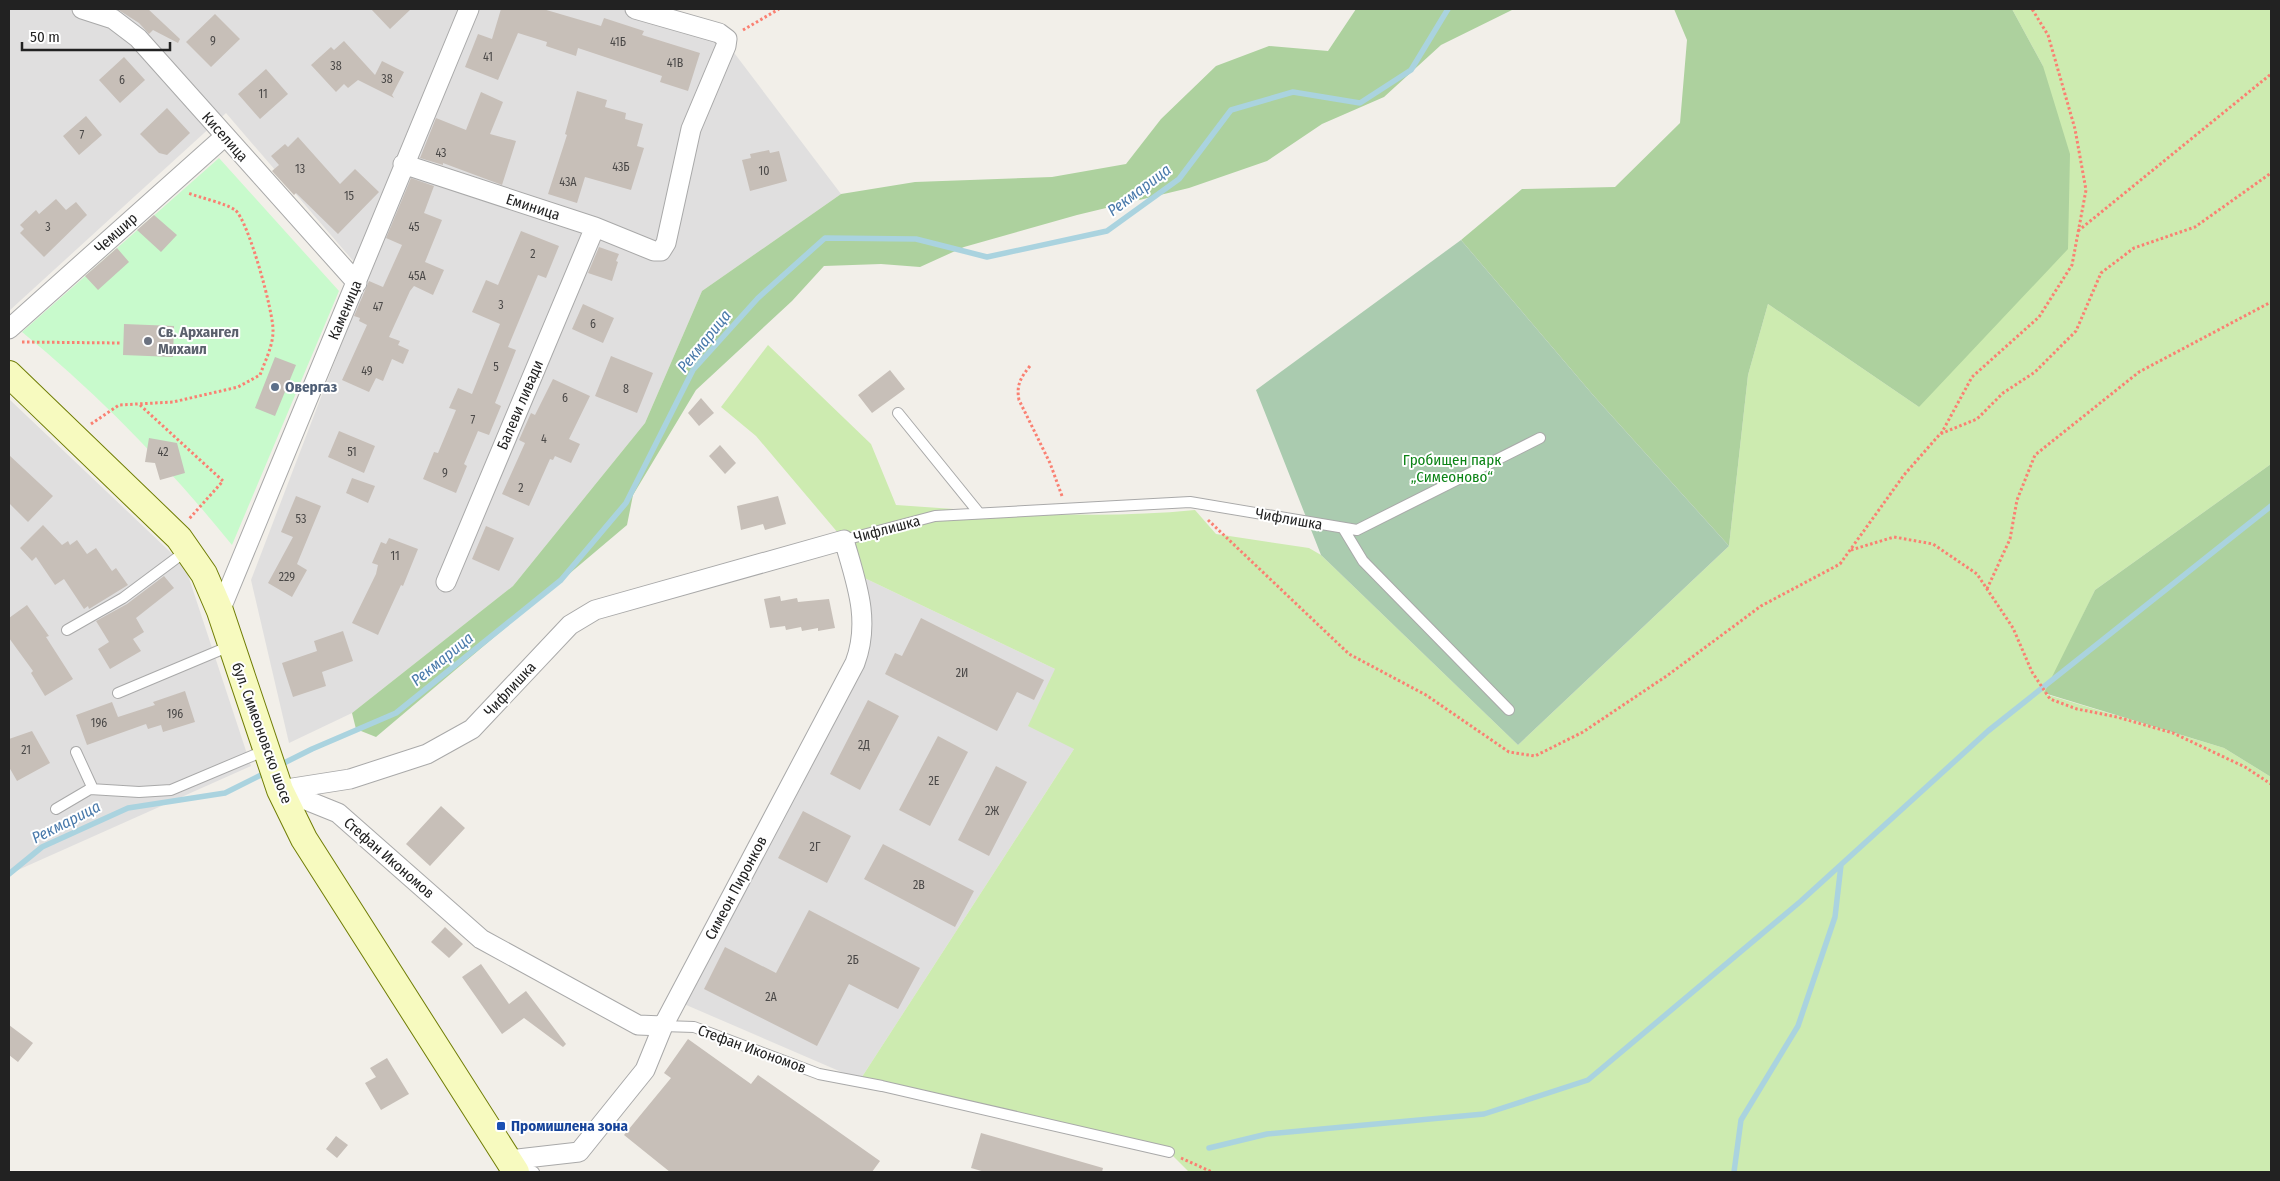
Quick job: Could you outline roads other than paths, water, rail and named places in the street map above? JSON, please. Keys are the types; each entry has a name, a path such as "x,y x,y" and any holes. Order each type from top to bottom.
{"street":[{"name":"Киселица","path":"82,9 113,19 138,38 224,137 357,283"},
{"name":"Каменица","path":"220,611 357,283 403,164 468,9"},
{"name":"Еминица","path":"403,164 595,228 654,251 661,251 666,243 691,129 726,46 727,39 719,33 635,9"},
{"name":"Чемшир","path":"13,336 169,186 224,137"},
{"name":"Балеви ливади","path":"446,582 595,228"},
{"name":"бул. Симеоновско шосе","path":"9,374 181,542 204,574 220,611 279,786 304,839 512,1166"},
{"name":"Чифлишка","path":"279,786 350,779 427,754 472,730 570,625 595,610 844,540"},
{"name":"Симеон Пиронков","path":"512,1166 579,1152 645,1070 663,1026 850,671 862,644 863,613 844,540"},
{"name":"Стефан Икономов","path":"279,786 338,813 481,939 638,1025 663,1026"}],"lane":[{"path":"898,413 979,513"},
{"name":"Чифлишка","path":"844,540 935,516 1190,502 1357,530 1540,438"},
{"path":"1343,528 1363,561 1509,710"},
{"path":"67,630 123,598 181,542"},
{"path":"118,693 231,646"},
{"path":"76,752 93,790"},
{"path":"56,809 76,796 93,790 139,792 170,790 268,753"},
{"name":"Стефан Икономов","path":"663,1026 694,1027 820,1074 882,1086 1169,1152"},
{"path":"512,1166 534,1172"}],"waterway":[{"name":"Рекмарица","path":"280,765 312,749 396,713 561,580 626,503 693,370 758,298 825,238 916,239 987,257 1107,231 1179,179 1231,110 1293,92 1360,103 1411,70 1448,9"},
{"path":"1209,1148 1267,1134 1484,1114 1588,1080 1801,901 1988,731 2271,506"},
{"name":"Рекмарица","path":"9,874 42,847 128,808 225,793 267,772"},
{"path":"1734,1172 1741,1120 1798,1026 1835,917 1841,865"}],"place":[{"name":"Св. Архангел Михаил","path":"148,341"},
{"name":"Овергаз","path":"275,387"},
{"name":"Промишлена зона","path":"501,1126"}],"park label":[{"name":"Гробищен парк „Симеоново“","path":"1452,468"}]}
